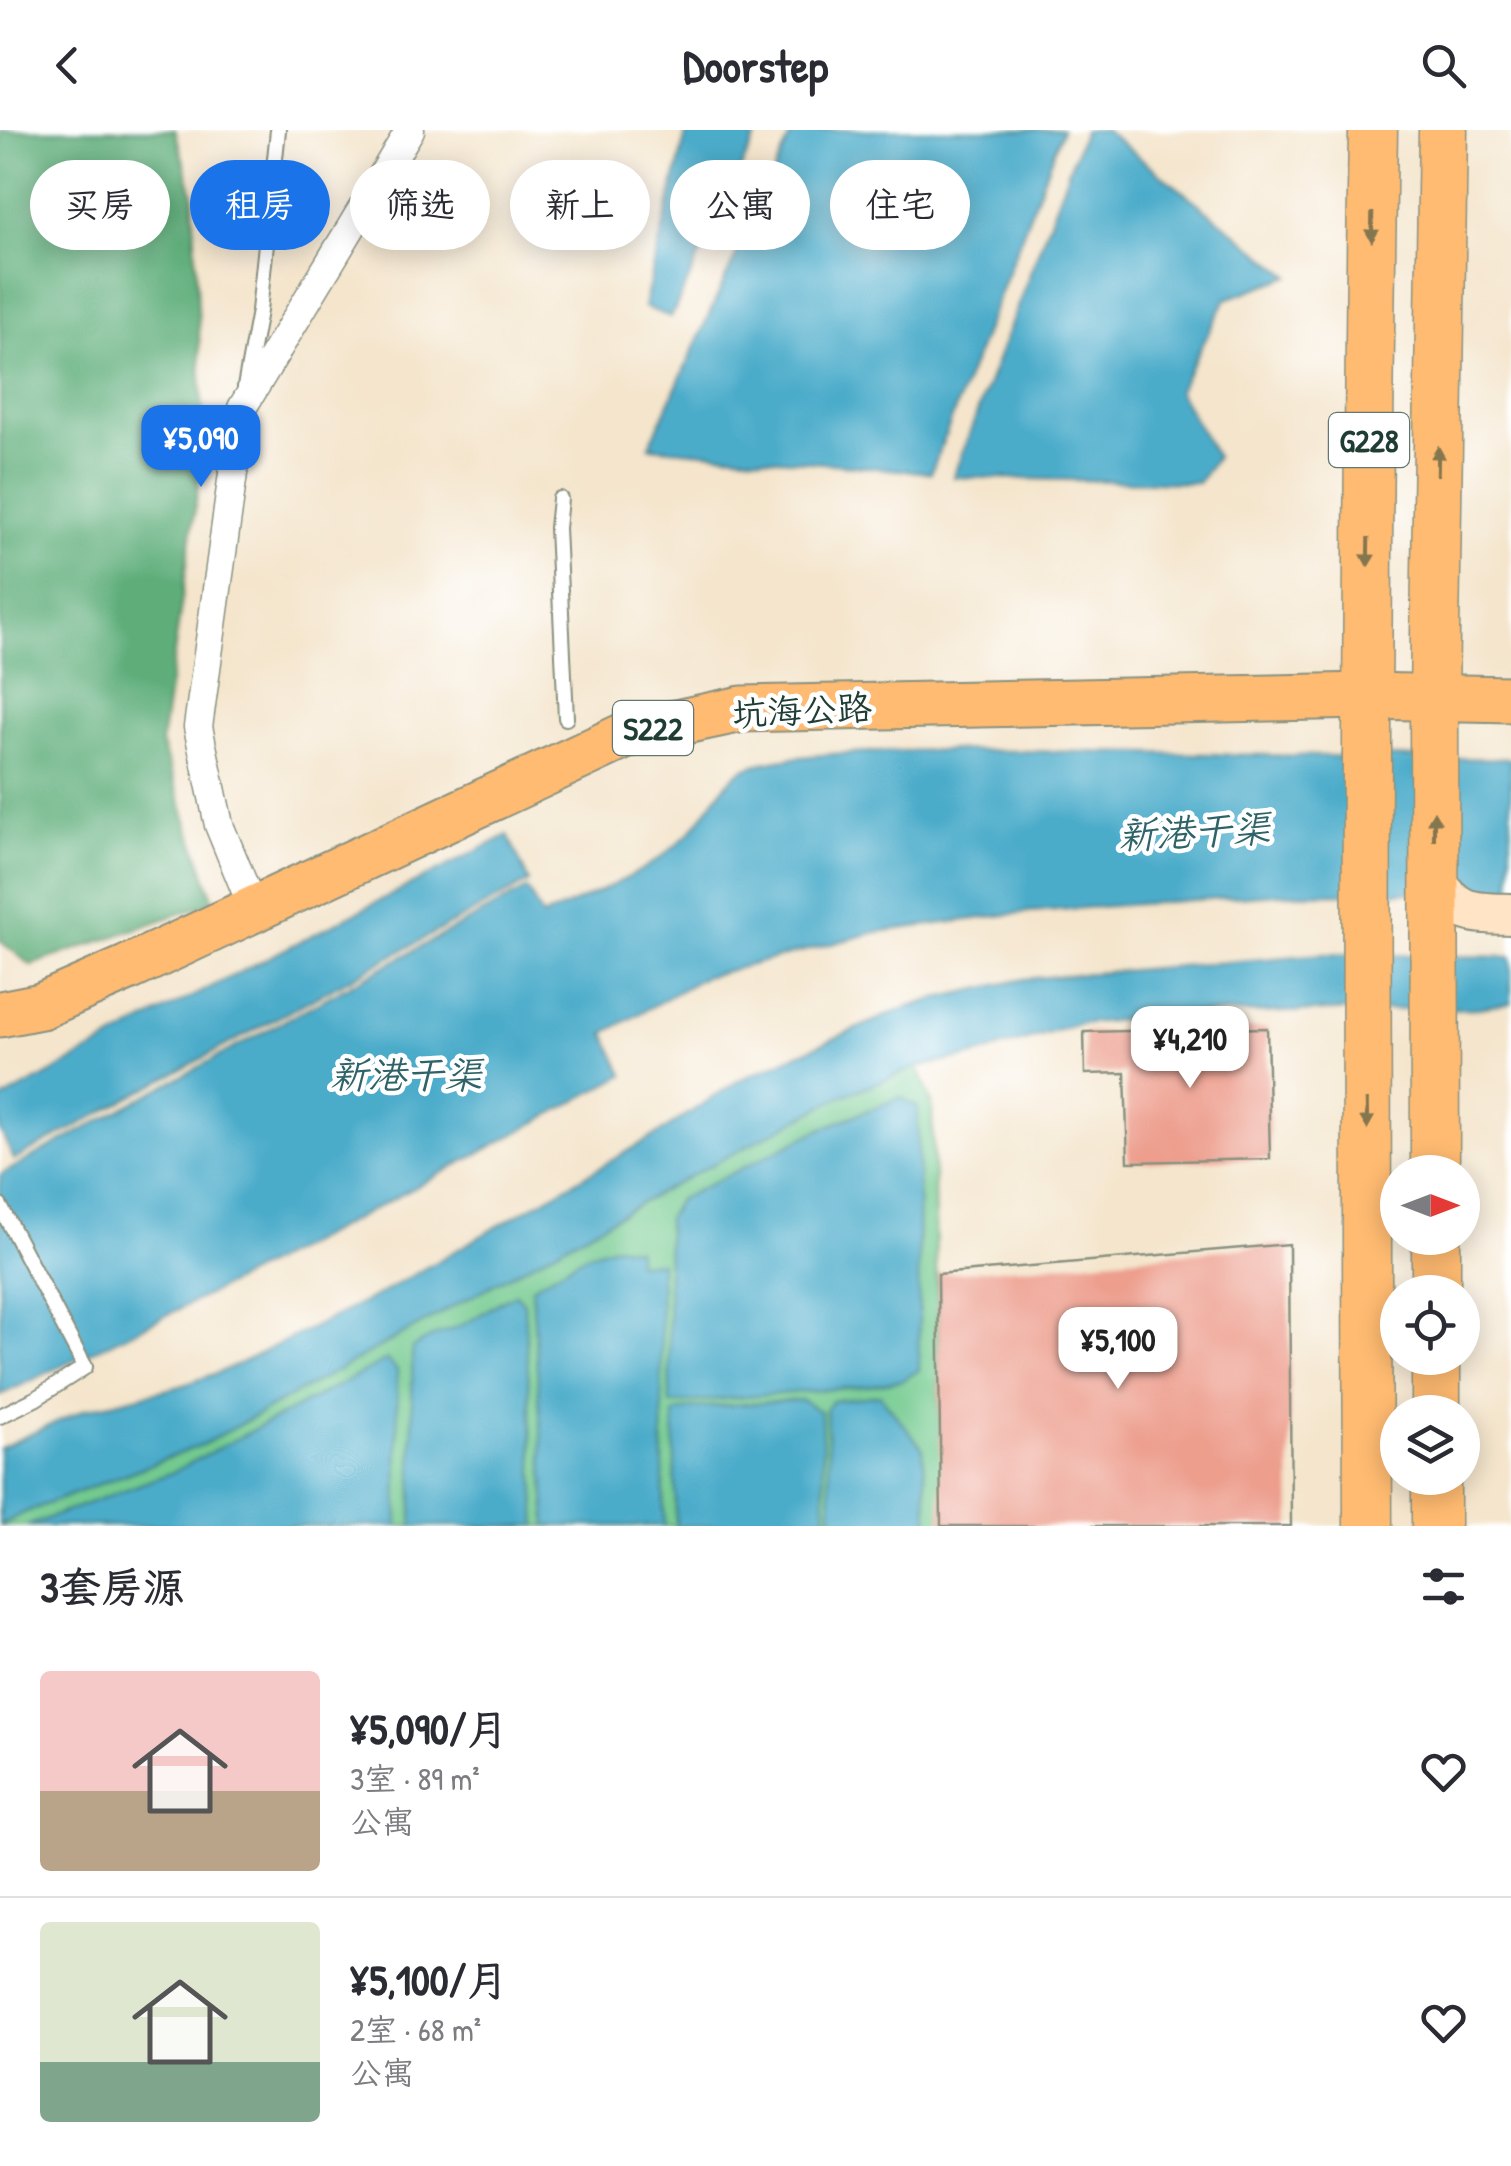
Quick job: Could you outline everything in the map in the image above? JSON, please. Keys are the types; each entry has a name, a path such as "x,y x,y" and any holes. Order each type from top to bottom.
{"highway":[{"name":"G228","path":"1368,1526 1369,1183 1364,1016 1373,130"},
{"name":"G228","path":"1443,130 1434,715 1458,914"},
{"path":"1436,1155 1434,1017 1458,914"},
{"path":"1436,1495 1436,1526"}],"main road":[{"name":"S222","path":"1366,696 1434,715 1511,699"},
{"name":"坑海公路","path":"0,1014 41,1006 128,968 633,732 742,709 1366,696"}],"street":[{"path":"246,891 218,826 198,727 242,408 410,130"}],"lane":[{"path":"242,408 259,311 278,130"},
{"path":"560,499 557,528 566,718"},
{"path":"0,1206 86,1366 0,1416"}],"green space":[{"path":"0,130 175,130 190,183 190,250 195,250 204,447 161,743 214,902 31,965 0,941"},
{"path":"918,1067 932,1104 943,1526 0,1526 26,1512 204,1444 679,1182 842,1096"}],"water":[{"path":"687,130 759,130 745,160 680,160"},
{"path":"793,130 1062,130 931,473 649,447 738,250 810,250 810,160 779,160"},
{"path":"1084,130 1105,130 1290,276 1226,299 1178,391 1216,457 1198,483 953,477"},
{"path":"670,200 670,250 703,250 671,317 644,307"},
{"name":"新港干渠","path":"952,750 1511,759 1511,891 1277,894 1028,912 877,932 704,977 605,1033 624,1075 237,1280 0,1395 0,1175 527,889 542,917 620,882 674,847 731,779 753,766 807,756"},
{"path":"508,835 529,882 14,1160 0,1130 0,1101 160,1013"},
{"path":"1323,954 1511,957 1511,1003 1478,1008 1184,1014 1079,1024 974,1056 918,1067 842,1096 679,1182 204,1444 0,1525 0,1448 83,1410 181,1386 228,1369 380,1294 661,1132 739,1080 897,1011 1024,979"},
{"path":"901,1097 918,1108 919,1370 903,1380 868,1386 670,1404 667,1219 678,1200 823,1128"},
{"path":"616,1245 637,1249 637,1263 660,1262 664,1526 547,1526 532,1287 586,1255"},
{"path":"516,1294 524,1303 537,1526 413,1526 412,1348 465,1324"},
{"path":"387,1360 397,1370 398,1526 27,1526 173,1472"},
{"path":"880,1395 923,1449 929,1526 832,1526 826,1410 832,1401"},
{"path":"802,1400 821,1412 826,1526 676,1526 674,1413 691,1408"}],"building":[{"path":"1267,1028 1270,1159 1128,1162 1125,1073 1085,1074 1084,1032"},
{"path":"1289,1244 1291,1526 941,1526 938,1274"}]}
